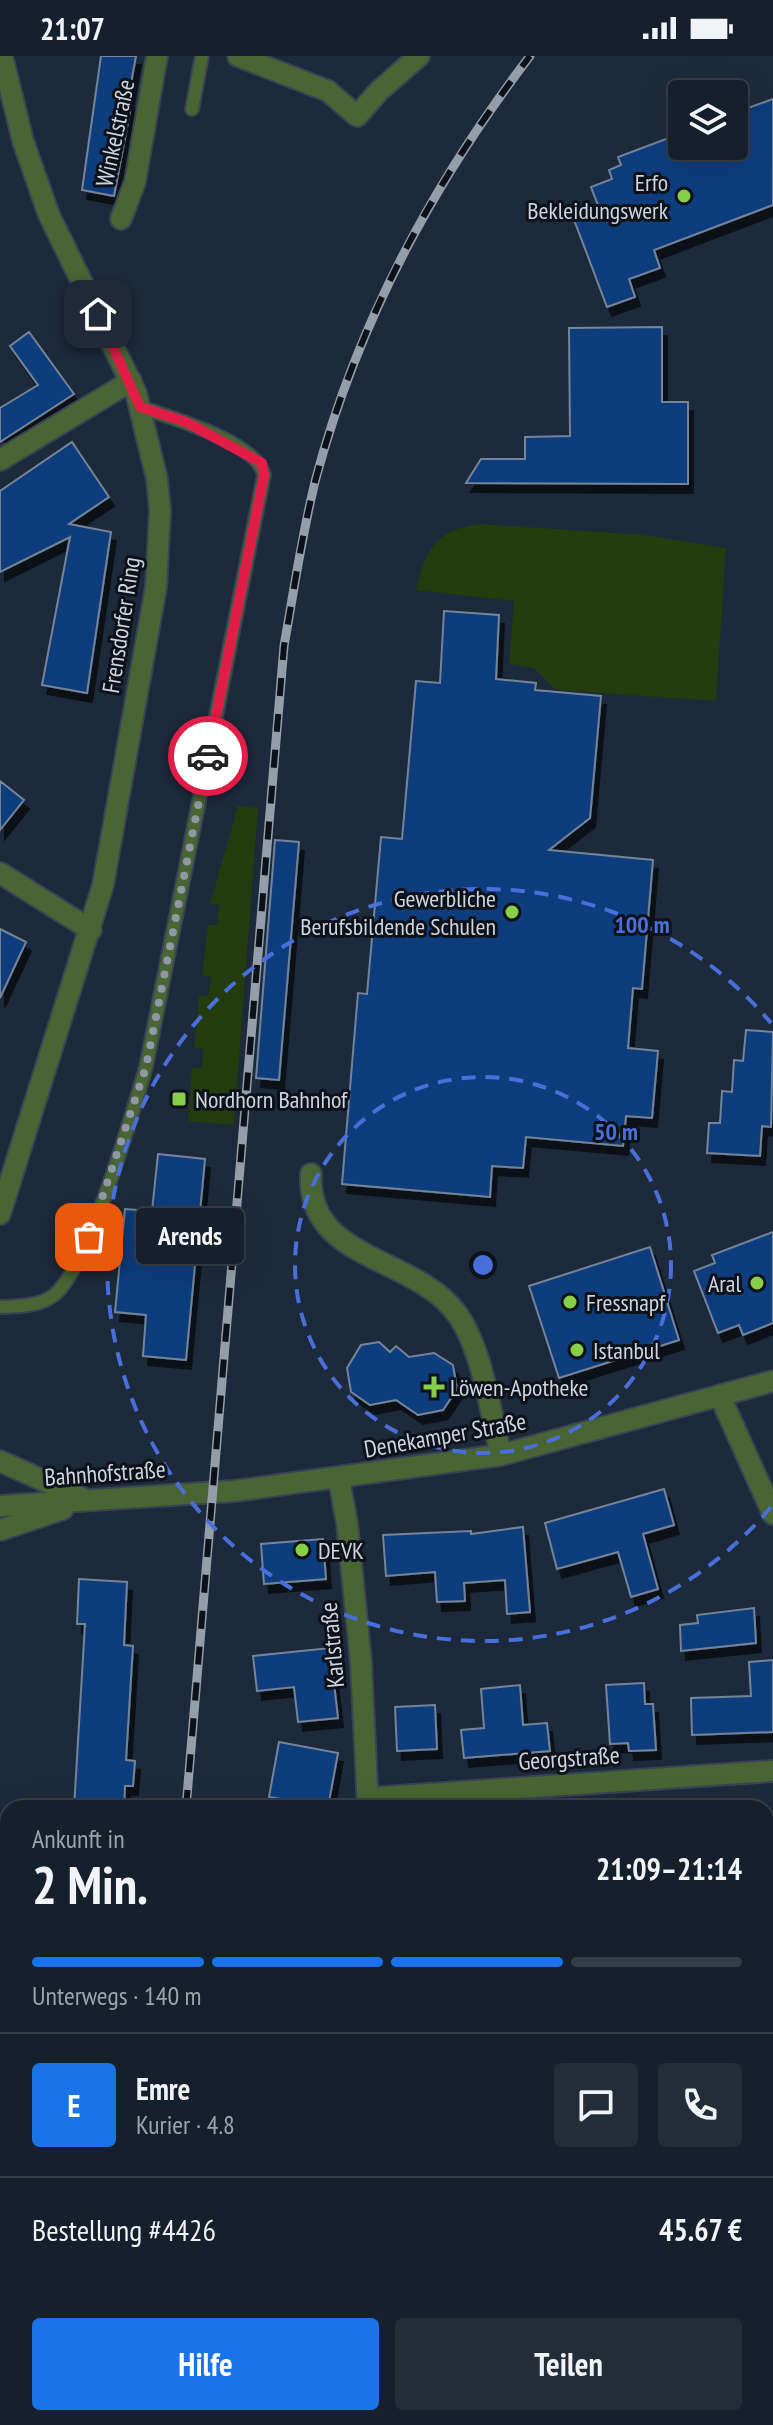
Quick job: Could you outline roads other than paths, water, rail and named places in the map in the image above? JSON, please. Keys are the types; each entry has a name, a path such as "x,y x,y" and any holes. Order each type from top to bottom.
{"street":[{"name":"Frensdorfer Ring","path":"0,1214 103,885 156,587 160,511 157,479 131,381 49,215 23,141 2,56"},
{"name":"Winkelstraße","path":"121,219 135,182 157,56"},
{"path":"238,56 328,91 357,116 379,91 419,56"},
{"path":"5,457 131,381"},
{"path":"0,873 91,930"},
{"path":"311,1174 310,1190 317,1215 332,1232 355,1250 417,1278 439,1293 459,1316 472,1348 501,1455"},
{"name":"Denekamper Straße","path":"214,1492 339,1479 501,1455 773,1381"},
{"path":"720,1396 773,1514"},
{"path":"0,1461 90,1501"},
{"name":"Karlstraße","path":"339,1479 347,1523 361,1662 369,1800"},
{"name":"Bahnhofstraße","path":"0,1506 214,1492"},
{"path":"0,1530 90,1501"},
{"name":"Georgstraße","path":"407,1800 773,1771"}],"lane":[{"path":"192,109 202,56"},
{"path":"0,1307 42,1303 70,1277 89,1237 134,1108 146,1067 264,475 262,463 251,454 186,422 140,407"}],"railway":[{"path":"187,1800 284,646 302,541 333,420 376,310 430,205 494,104 530,56"}],"place":[{"name":"Erfo Bekleidungswerk","path":"684,196"},
{"name":"Gewerbliche Berufsbildende Schulen","path":"512,912"},
{"name":"Nordhorn Bahnhof","path":"179,1099"},
{"name":"Arends","path":"89,1237"},
{"name":"Aral","path":"757,1283"},
{"name":"Fressnapf","path":"570,1302"},
{"name":"Istanbul","path":"577,1350"},
{"name":"Löwen-Apotheke","path":"434,1387"},
{"name":"DEVK","path":"302,1550"}]}
